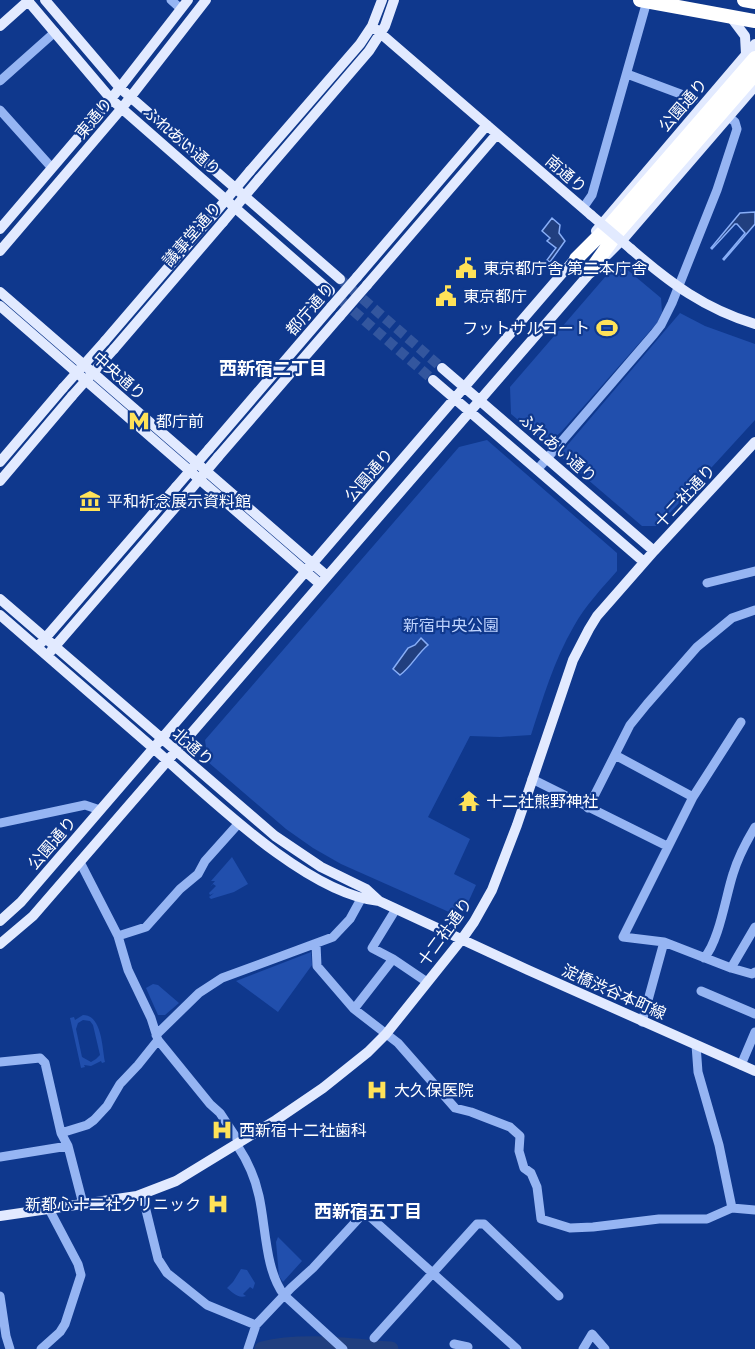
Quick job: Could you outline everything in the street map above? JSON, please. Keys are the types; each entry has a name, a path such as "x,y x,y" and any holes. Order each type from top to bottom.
{"highway":[{"path":"744,0 755,2"},
{"path":"644,1 755,21"},
{"path":"590,271 614,228 750,56"},
{"path":"576,259 614,228 755,74"}],"main road":[{"name":"ふれあい通り","path":"28,0 111,99 330,291"},
{"path":"0,26 28,0"},
{"name":"ふれあい通り","path":"45,0 120,88 340,279"},
{"name":"東通り","path":"0,229 111,99 188,0"},
{"name":"東通り","path":"0,251 122,108 206,0"},
{"name":"議事堂通り","path":"0,462 360,44 372,26 382,0"},
{"name":"議事堂通り","path":"0,481 369,51 381,33 394,0"},
{"path":"730,16 746,36 750,56"},
{"name":"南通り","path":"372,26 678,288 729,315 755,324"},
{"name":"公園通り","path":"0,921 21,902 576,259 604,220 750,56 755,44"},
{"name":"公園通り","path":"0,944 33,916 590,271 625,237 755,86"},
{"name":"都庁通り","path":"37,648 488,125"},
{"name":"都庁通り","path":"46,656 497,134"},
{"name":"中央通り","path":"0,292 309,568"},
{"name":"中央通り","path":"0,306 323,580"},
{"name":"ふれあい通り","path":"442,368 654,551"},
{"name":"ふれあい通り","path":"433,380 644,562"},
{"name":"十二社通り","path":"0,1216 142,1194 186,1176 323,1088 347,1070 386,1034 462,939 492,890 573,660 597,616 755,442"},
{"name":"北通り","path":"0,599 248,814 290,847 321,867 366,890 379,901 462,939"},
{"name":"北通り","path":"0,615 240,823 290,862 361,899 379,901"},
{"name":"淀橋渋谷本町線","path":"462,939 755,1071"}],"street":[{"path":"171,0 181,9"},
{"path":"587,212 627,74 644,1"},
{"path":"0,81 55,32"},
{"path":"627,74 694,99"},
{"path":"0,110 52,168"},
{"path":"537,470 654,334 668,313 717,190 737,129 735,122 729,117"},
{"path":"707,583 755,571"},
{"path":"588,808 630,725 697,647 732,618 755,610"},
{"path":"741,723 693,797 623,936 664,942 731,968 752,974 755,972"},
{"path":"615,754 693,797"},
{"path":"532,779 667,846"},
{"path":"0,823 85,805 100,810"},
{"path":"118,936 146,927 180,889 198,874 205,861 240,823"},
{"path":"704,958 715,937 733,873 755,827"},
{"path":"80,862 118,936 128,970 151,1018 157,1037 210,1104 220,1113 253,1174 259,1194 274,1280 284,1295 343,1349"},
{"path":"61,1133 87,1125 94,1120 157,1037 199,993 222,978 333,938 350,919 361,899"},
{"path":"396,909 372,948 427,982"},
{"path":"731,968 755,927"},
{"path":"642,1022 664,942"},
{"path":"316,944 317,966 354,1010 398,1043 455,1108 510,1127 520,1136 519,1151 524,1168 531,1173 537,1187 541,1218 570,1228 672,1219 706,1219 732,1208 755,1210"},
{"path":"354,1010 393,959"},
{"path":"701,991 755,1014"},
{"path":"741,1065 755,1032"},
{"path":"696,1045 698,1072 721,1152 732,1208"},
{"path":"0,1062 39,1058 45,1063 61,1133 68,1146 83,1204"},
{"path":"0,1157 68,1146"},
{"path":"142,1194 158,1258 167,1273 207,1305 256,1325"},
{"path":"40,1349 60,1332 65,1324 81,1275 78,1264 49,1209"},
{"path":"249,1346 256,1325 360,1217 368,1215 517,1349"},
{"path":"374,1338 477,1224 484,1224 559,1296"},
{"path":"0,1296 10,1349"},
{"path":"583,1349 592,1334 605,1349"},
{"path":"454,1344 468,1347"}],"green space":[{"path":"618,262 661,298 662,312 657,323 561,432 553,439 542,440 511,414 510,387"},
{"path":"680,313 705,326 755,344 755,420 658,526 642,526 559,455"},
{"name":"新宿中央公園","path":"487,440 617,553 617,571 583,611 567,639 550,679 531,735 470,736 428,817 470,839 454,874 476,885 466,907 449,912 341,864 286,829 208,762 205,740 459,447"},
{"path":"232,857 248,884 234,892 211,899 209,897 214,893 210,895 209,893 216,886 213,884 210,887 215,881 211,881"},
{"path":"311,952 312,965 278,1012 236,981"},
{"path":"153,984 158,985 179,1003 165,1015 158,1015 146,988"},
{"path":"83,1015 94,1020 100,1033 105,1062 101,1061 91,1066 84,1065 85,1067 81,1068 70,1018 74,1017 75,1020","holes":["83,1020 90,1021 100,1055 91,1062 82,1057 76,1029 78,1023"]},
{"path":"278,1237 302,1261 283,1282 279,1276 276,1242"},
{"path":"241,1269 247,1270 255,1283 253,1289 250,1287 243,1294 246,1296 243,1297 235,1295 227,1288"}],"shaded area":[{"path":"755,212 755,224 724,260 745,233 737,224 711,248 740,213"},
{"path":"552,218 560,225 559,233 565,241 550,262 547,260 556,248 547,241 550,238 542,231"},
{"path":"421,638 428,645 400,675 393,669 408,648 415,645"}],"waterway":[{"path":"262,1349 294,1344 391,1349"}],"tunnel":[{"path":"340,279 442,368"},
{"path":"342,301 433,380"}],"place":[{"name":"東京都庁舎 第二本庁舎","path":"466,268"},
{"name":"東京都庁","path":"446,296"},
{"name":"フットサルコート","path":"607,328"},
{"name":"都庁前","path":"139,421"},
{"name":"平和祈念展示資料館","path":"90,501"},
{"name":"十二社熊野神社","path":"469,801"},
{"name":"大久保医院","path":"377,1090"},
{"name":"西新宿十二社歯科","path":"222,1130"},
{"name":"新都心十二社クリニック","path":"218,1204"}],"district":[{"name":"西新宿二丁目","path":"273,369"},
{"name":"西新宿五丁目","path":"368,1212"}]}
